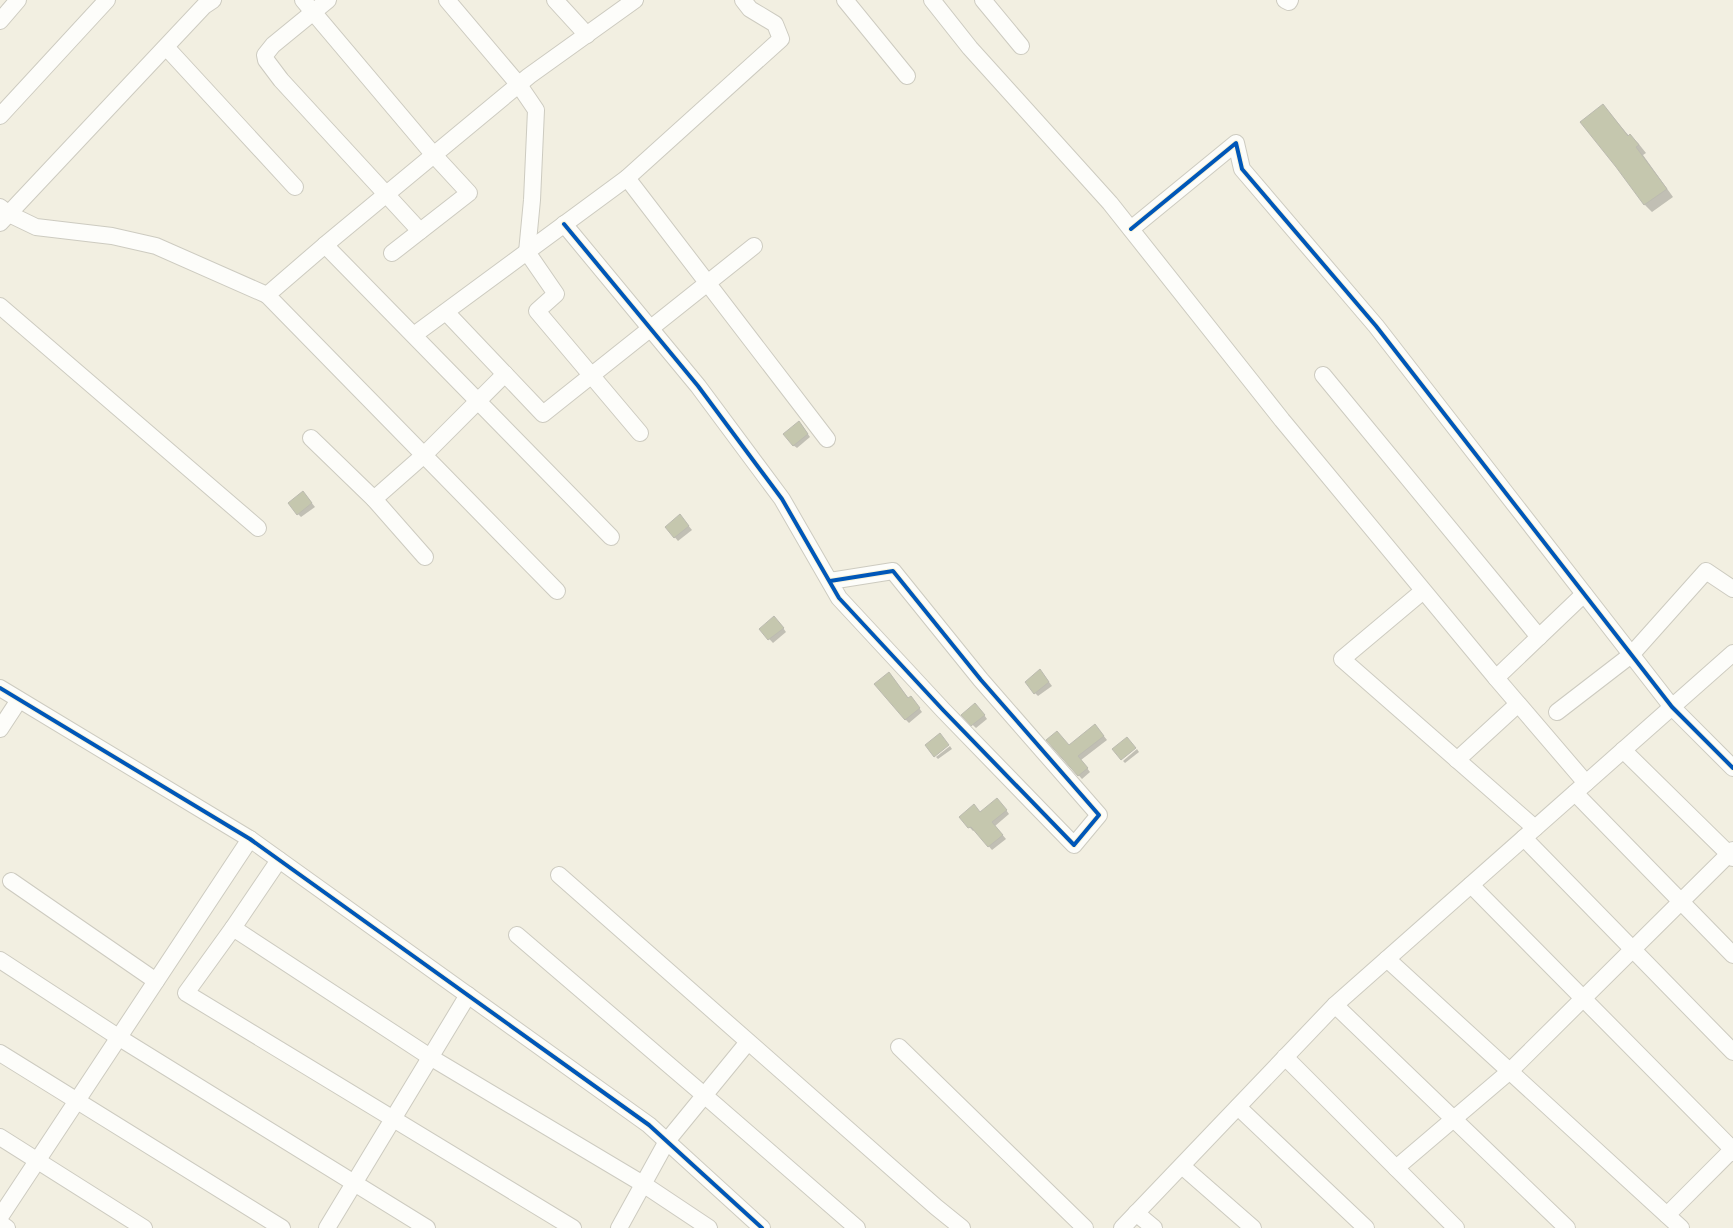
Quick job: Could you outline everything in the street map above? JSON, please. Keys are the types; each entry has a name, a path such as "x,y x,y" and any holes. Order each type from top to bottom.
{"street":[{"path":"0,21 18,0"},
{"path":"0,116 107,0"},
{"path":"328,0 308,6 273,44 265,55 266,60 281,80 420,231"},
{"path":"447,0 519,85 536,110 532,200 527,252 556,294 537,311 640,433"},
{"path":"555,0 587,35"},
{"path":"268,295 386,193 519,85 636,0"},
{"path":"414,335 627,178 780,39 775,24 750,9 743,0"},
{"path":"845,0 907,76"},
{"path":"932,0 970,48 1105,197 1282,420 1518,704 1580,788 1681,902 1733,955"},
{"path":"983,0 1021,46"},
{"path":"1285,0 1289,2 1290,0"},
{"path":"205,2 166,47 3,215 36,227 112,236 156,246 268,295 557,591"},
{"path":"308,6 433,154 469,193 392,253"},
{"path":"166,47 295,187"},
{"path":"1131,230 1236,143 1242,169 1376,326 1672,707 1733,768"},
{"path":"627,178 827,439"},
{"path":"564,224 698,386 782,499 839,598 943,710 1074,845 1099,815 981,680 893,571 830,581"},
{"path":"325,245 612,537"},
{"path":"446,312 543,414 754,246"},
{"path":"0,306 258,528"},
{"path":"374,499 424,455 505,374"},
{"path":"1322,375 1539,638"},
{"path":"311,438 374,499 425,557"},
{"path":"1557,712 1631,655 1706,571 1733,589"},
{"path":"1423,591 1342,660 1457,760 1529,833 1633,950 1733,1052"},
{"path":"1496,678 1584,594"},
{"path":"1122,1228 1335,1005 1672,707 1731,659"},
{"path":"0,688 250,839 649,1125 762,1228"},
{"path":"0,729 19,700"},
{"path":"1457,760 1518,704"},
{"path":"1396,1168 1510,1072 1681,902 1732,854 1623,750"},
{"path":"0,1217 250,839"},
{"path":"279,860 186,994 392,1120 573,1228"},
{"path":"559,875 936,1207 962,1228"},
{"path":"11,881 156,981"},
{"path":"1471,885 1733,1149 1667,1215"},
{"path":"233,928 430,1057 643,1184 709,1228"},
{"path":"517,935 857,1228"},
{"path":"1387,959 1682,1228"},
{"path":"0,960 118,1037 427,1228"},
{"path":"327,1228 468,995"},
{"path":"1335,1005 1567,1228"},
{"path":"619,1228 667,1141 748,1042"},
{"path":"899,1047 1085,1228"},
{"path":"0,1052 282,1228"},
{"path":"1285,1057 1456,1228"},
{"path":"1238,1107 1366,1228"},
{"path":"0,1137 144,1228"},
{"path":"1182,1166 1253,1228"},
{"path":"1136,1213 1154,1228"},
{"path":"0,1223 7,1228"}],"building":[{"path":"1603,104 1628,136 1630,134 1639,145 1636,147 1667,189 1644,205 1580,122"},
{"path":"799,421 808,434 793,446 783,434"},
{"path":"303,491 312,503 297,515 288,503"},
{"path":"680,514 689,526 674,538 665,527"},
{"path":"774,616 784,628 768,640 759,629"},
{"path":"1040,669 1049,682 1034,694 1025,682"},
{"path":"889,672 908,698 911,696 920,708 905,720 874,684"},
{"path":"975,703 985,715 971,726 961,715"},
{"path":"1095,724 1104,736 1078,756 1088,768 1078,776 1046,740 1057,731 1069,745"},
{"path":"940,733 949,745 934,757 925,745"},
{"path":"1127,737 1136,748 1121,760 1112,749"},
{"path":"997,798 1007,810 992,822 1003,835 988,847 971,827 968,828 959,817 974,804 980,812"}],"cycle path":[{"path":"1131,229 1236,143 1242,169 1376,326 1672,707 1733,768"},
{"path":"564,224 698,386 782,499 839,598 943,710 1074,845 1099,815 981,680 893,571 830,581"},
{"path":"0,688 250,839 649,1125 762,1228"}]}
